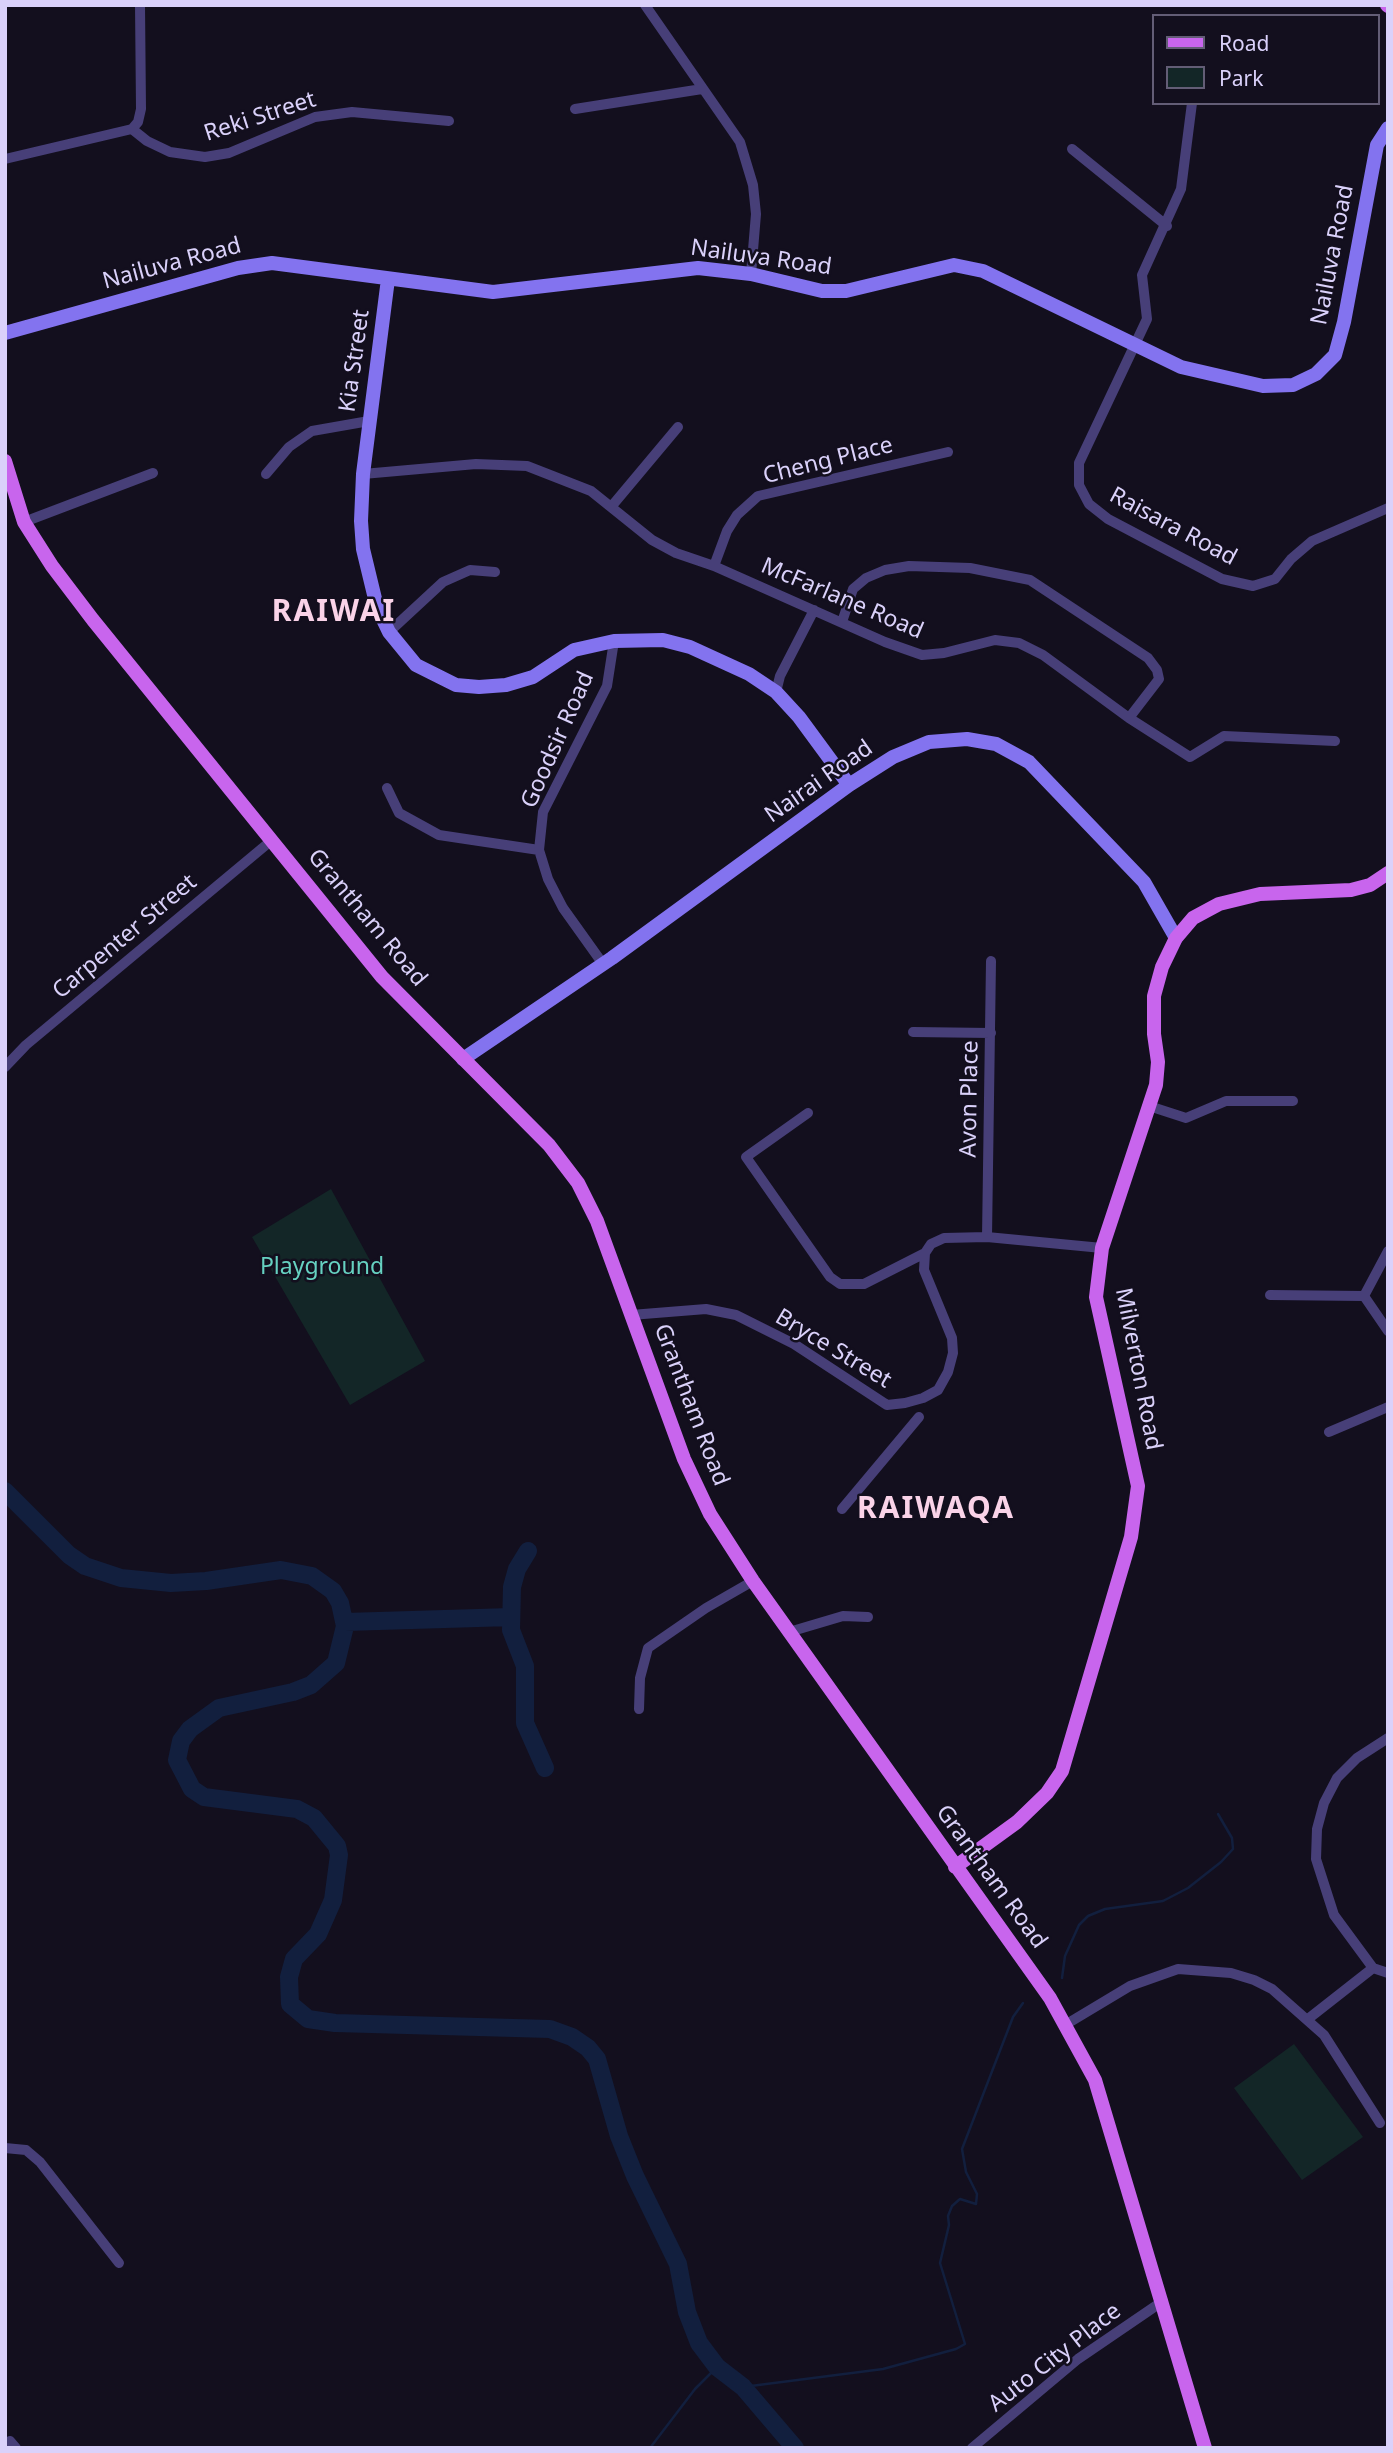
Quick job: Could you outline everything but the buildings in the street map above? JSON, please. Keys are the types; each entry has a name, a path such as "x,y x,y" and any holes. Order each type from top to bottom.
{"main road":[{"name":"Grantham Road","path":"5,461 24,522 60,577 382,977 550,1145 578,1183 597,1221 684,1459 710,1514 753,1581 1050,1998 1095,2080 1105,2106 1205,2448"},
{"name":"Milverton Road","path":"955,1867 1017,1822 1047,1793 1062,1771 1131,1538 1138,1486 1096,1297 1102,1248 1149,1106 1158,1062 1154,1034 1154,996 1162,967 1176,938 1193,918 1220,904 1259,894 1350,890 1370,884 1388,873"}],"street":[{"path":"5,159 132,129 138,122 141,109 140,5"},
{"path":"645,5 702,89 725,117 749,166 756,214 751,274"},
{"path":"575,109 702,89"},
{"name":"Raisara Road","path":"1192,105 1181,189 1167,226 1142,275 1147,318 1080,463 1079,485 1089,504 1108,519 1222,579 1253,586 1275,579 1291,559 1312,541 1388,508"},
{"name":"Reki Street","path":"132,129 147,141 170,152 205,157 229,153 315,117 352,112 449,121"},
{"name":"Nailuva Road","path":"5,333 238,268 272,263 493,292 698,268 751,274 822,290 846,291 954,265 983,271 1181,367 1263,386 1293,384 1316,374 1335,355 1344,322 1377,145 1388,128"},
{"path":"1072,149 1167,226"},
{"name":"Kia Street","path":"388,279 363,474 363,549 377,607 389,632 416,664 456,685 479,687 506,685 533,677 573,650 614,641 663,640 690,647 749,674 776,692 799,717 849,785"},
{"path":"266,474 289,447 312,431 369,421"},
{"path":"611,507 678,426"},
{"name":"Cheng Place","path":"714,566 727,531 737,514 758,496 948,452"},
{"name":"McFarlane Road","path":"363,474 476,464 527,466 591,491 652,540 676,553 714,566 885,642 922,654 944,653 995,640 1019,643 1043,655 1129,718 1190,757 1224,736 1335,741"},
{"path":"24,522 153,473"},
{"path":"842,622 853,589 866,578 885,570 909,566 970,568 1030,580 1148,658 1157,670 1159,679 1129,718"},
{"path":"389,632 443,582 470,570 495,572"},
{"path":"776,692 780,676 814,610"},
{"name":"Goodsir Road","path":"603,964 563,908 548,879 539,850 544,812 607,686 614,641"},
{"name":"Nairai Road","path":"463,1059 603,964 849,785 893,757 929,742 967,739 996,744 1029,762 1102,835 1144,882 1176,938"},
{"path":"387,788 399,813 439,835 539,850"},
{"name":"Carpenter Street","path":"5,1066 26,1045 272,840"},
{"name":"Avon Place","path":"987,1237 991,961"},
{"path":"913,1032 991,1033"},
{"path":"1149,1106 1186,1118 1226,1101 1293,1101"},
{"path":"808,1112 746,1157 830,1277 840,1284 864,1284 925,1253 931,1244 944,1238 987,1237 1102,1248"},
{"path":"1364,1296 1388,1251"},
{"name":"Bryce Street","path":"631,1315 706,1309 736,1315 794,1344 887,1405 905,1403 923,1398 937,1390 948,1372 953,1353 947,1324 924,1270 925,1253"},
{"path":"1270,1295 1364,1296"},
{"path":"1364,1296 1388,1331"},
{"path":"1329,1432 1388,1407"},
{"path":"842,1509 919,1418"},
{"path":"639,1709 639,1678 648,1648 706,1608 753,1581"},
{"path":"789,1632 843,1616 868,1617"},
{"path":"1388,1738 1357,1758 1337,1779 1324,1803 1317,1829 1316,1859 1331,1906 1373,1968 1388,1973"},
{"path":"1308,2019 1373,1968"},
{"path":"1065,2025 1130,1986 1178,1969 1231,1973 1254,1980 1272,1989 1324,2035 1380,2123"},
{"path":"5,2148 26,2150 40,2162 119,2263"},
{"name":"Auto City Place","path":"972,2448 1078,2359 1163,2301"}],"green space":[{"name":"Playground","path":"331,1189 425,1361 350,1405 252,1237"},
{"path":"1294,2044 1363,2137 1302,2180 1234,2088"}],"waterway":[{"path":"5,1491 69,1555 85,1566 121,1578 171,1583 206,1581 281,1570 312,1576 333,1591 340,1603 345,1626 336,1663 311,1685 293,1692 219,1708 190,1729 181,1741 177,1760 192,1789 204,1797 297,1809 314,1818 337,1846 339,1855 333,1900 318,1934 294,1959 289,1977 290,2004 308,2019 335,2023 550,2029 572,2037 588,2048 597,2059 619,2136 635,2176 678,2264 687,2312 699,2343 717,2367 743,2387 795,2448"},
{"path":"528,1551 517,1569 512,1587 511,1630 525,1666 525,1723 545,1768"},
{"path":"345,1622 511,1617"},
{"path":"1062,1978 1065,1956 1079,1925 1088,1916 1105,1909 1163,1901 1188,1888 1221,1862 1233,1849 1232,1838 1218,1814"},
{"path":"743,2387 883,2369 956,2349 965,2344 940,2263 952,2206 960,2199 976,2204 977,2194 966,2172 962,2149 1013,2017 1023,2003"},
{"path":"650,2448 695,2389 717,2367"}],"district":[{"name":"RAIWAI","path":"334,612"},
{"name":"RAIWAQA","path":"936,1509"}]}
